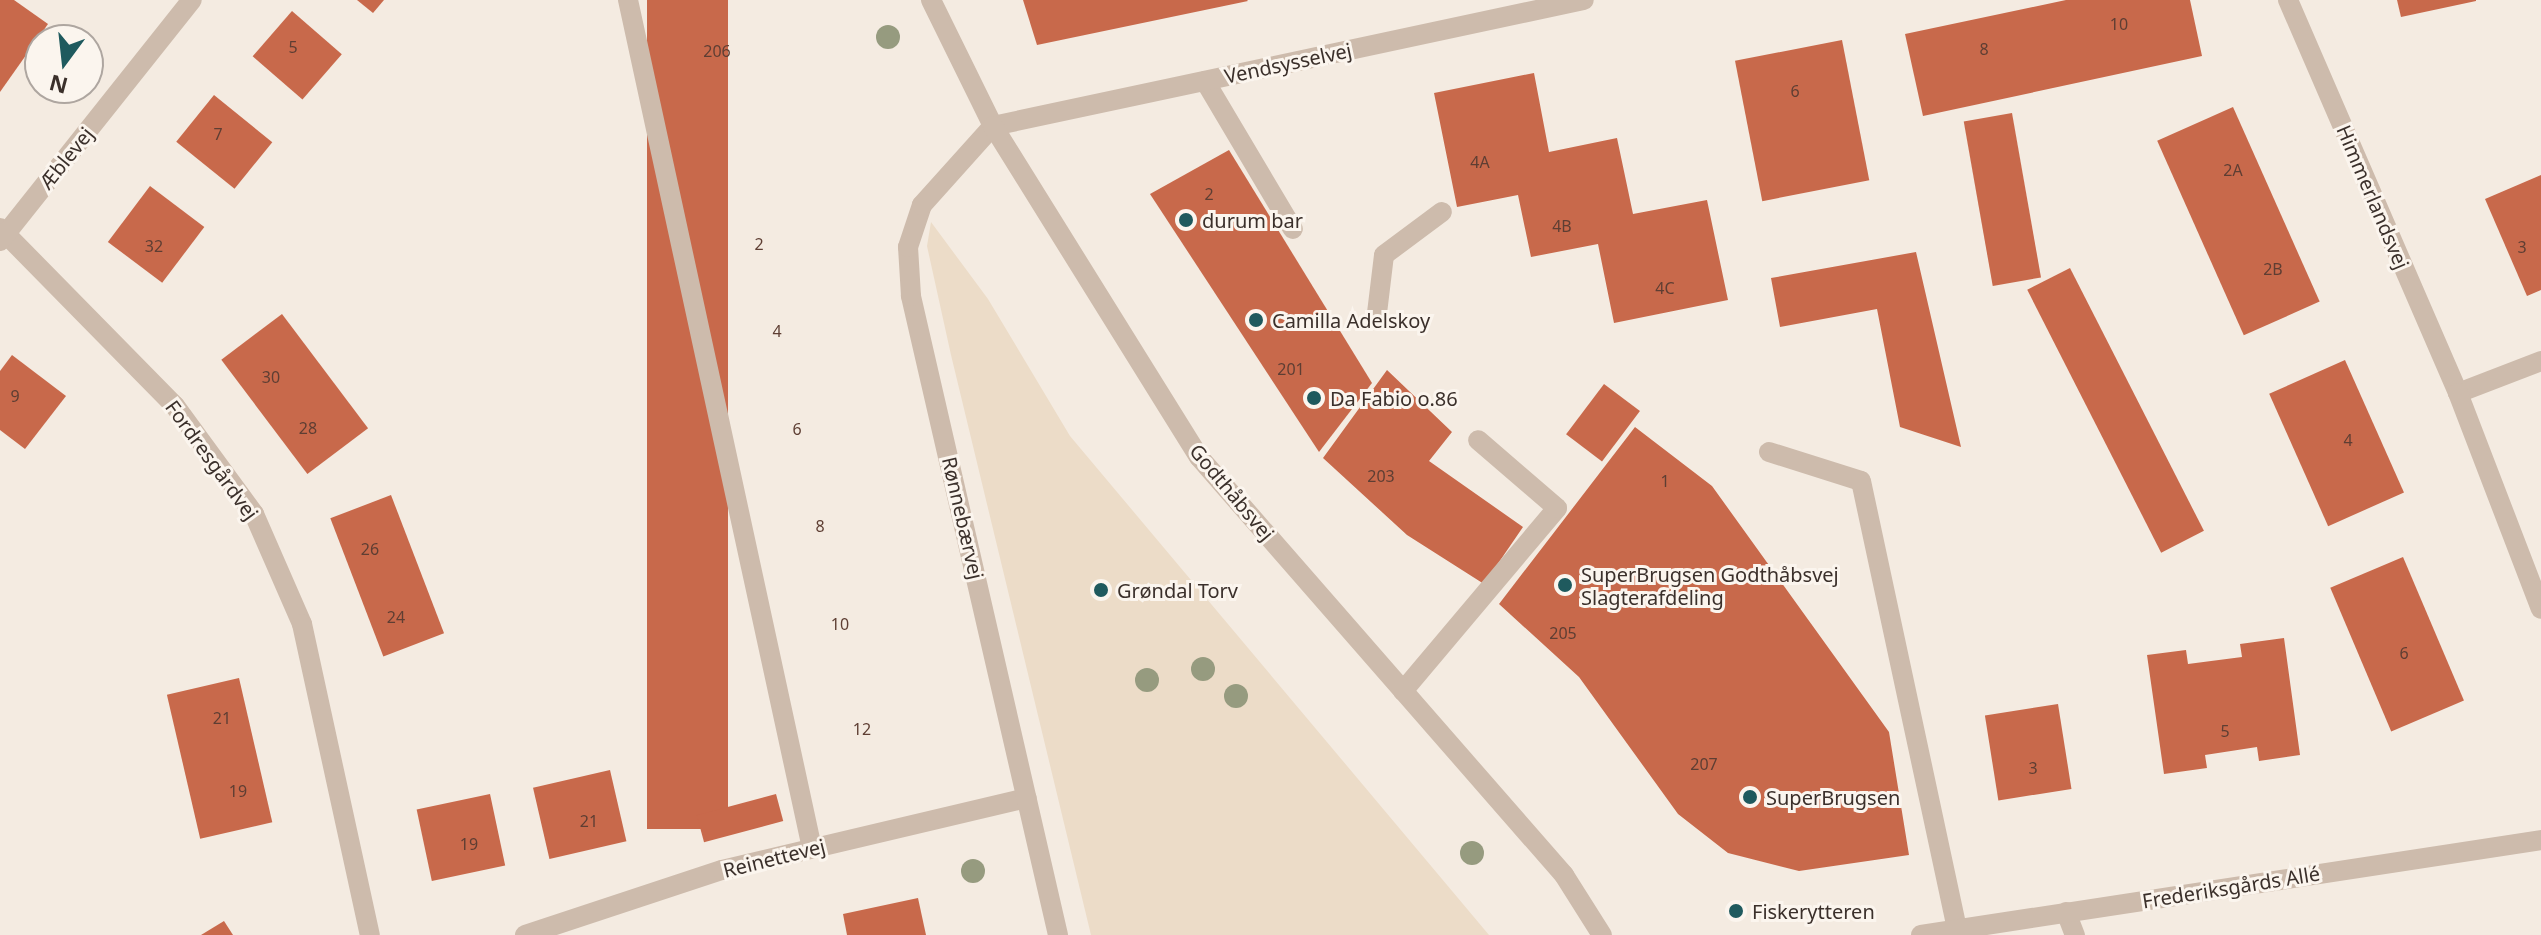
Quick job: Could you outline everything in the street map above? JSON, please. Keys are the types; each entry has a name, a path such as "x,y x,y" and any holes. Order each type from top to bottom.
{"street":[{"name":"Æblevej","path":"2,234 192,0"},
{"path":"628,0 812,848"},
{"name":"Godthåbsvej","path":"931,0 993,126 1199,457 1564,875 1602,935"},
{"name":"Vendsysselvej","path":"993,126 1584,0"},
{"name":"Himmerlandsvej","path":"2288,0 2458,393 2541,609"},
{"path":"1205,81 1293,229"},
{"name":"Rønnebærvej","path":"993,126 922,205 908,247 911,296 1058,935"},
{"path":"1377,313 1384,255 1442,212"},
{"name":"Fordresgårdvej","path":"2,234 175,406 254,514 302,624 370,935"},
{"path":"2458,393 2541,361"},
{"path":"1403,691 1557,508 1478,440"},
{"path":"1769,452 1861,481 1957,929"},
{"name":"Reinettevej","path":"525,935 812,848 1027,798"},
{"name":"Frederiksgårds Allé","path":"1921,935 2541,840"},
{"path":"2066,912 2075,935"}],"shaded area":[{"name":"Grøndal Torv","path":"931,222 988,299 1070,436 1489,935 1091,935 951,355 927,246"}],"building":[{"path":"0,0 14,0 48,24 24,24 24,58 0,92"},
{"path":"357,0 384,0 373,13"},
{"path":"647,0 728,0 728,829 647,829"},
{"path":"1023,0 1247,0 1248,1 1037,45"},
{"path":"2066,0 2190,0 2202,56 1923,116 1905,34"},
{"path":"2397,0 2476,0 2476,1 2401,17"},
{"path":"292,11 342,54 302,100 253,56"},
{"path":"1842,40 1869,180 1762,201 1735,61"},
{"path":"1534,73 1549,152 1617,138 1633,214 1707,200 1728,300 1614,323 1598,244 1531,257 1518,195 1457,207 1434,93"},
{"path":"214,95 272,142 235,189 176,142"},
{"path":"2233,107 2320,302 2244,335 2157,141"},
{"path":"2012,113 2041,277 1993,286 1964,122"},
{"path":"1229,150 1372,383 1319,452 1150,194"},
{"path":"2541,175 2541,290 2527,296 2485,199"},
{"path":"150,186 204,227 162,283 108,242"},
{"path":"1916,252 1961,447 1900,427 1877,309 1780,327 1771,278"},
{"path":"2070,268 2204,531 2161,553 2027,290"},
{"path":"282,314 368,428 307,474 221,360"},
{"path":"12,355 66,396 25,449 0,430 0,371"},
{"path":"2345,360 2404,492 2328,526 2269,394"},
{"path":"1387,370 1452,432 1429,461 1523,527 1484,584 1407,535 1323,458"},
{"path":"1604,384 1640,411 1602,461 1566,434"},
{"path":"1635,427 1712,486 1889,732 1909,855 1799,871 1728,853 1678,814 1579,677 1499,604"},
{"path":"391,495 444,633 383,656 330,518"},
{"path":"2403,557 2464,701 2391,731 2330,588"},
{"path":"2284,638 2300,755 2259,761 2257,747 2205,755 2207,768 2164,774 2147,655 2186,650 2188,664 2242,657 2240,644"},
{"path":"239,678 272,822 200,839 167,695"},
{"path":"2058,704 2071,789 1998,801 1985,716"},
{"path":"610,770 626,841 549,859 533,788"},
{"path":"490,794 505,865 432,881 417,810"},
{"path":"776,794 783,821 704,842 697,815"},
{"path":"918,898 926,935 847,935 843,914"},
{"path":"224,921 233,935 201,935"}],"place":[{"name":"durum bar","path":"1186,220"},
{"name":"Camilla Adelskoy","path":"1256,320"},
{"name":"Da Fabio o.86","path":"1314,398"},
{"name":"SuperBrugsen Godthåbsvej Slagterafdeling","path":"1565,585"},
{"name":"Grøndal Torv","path":"1101,590"},
{"name":"SuperBrugsen","path":"1750,797"},
{"name":"Fiskerytteren","path":"1736,911"}]}
